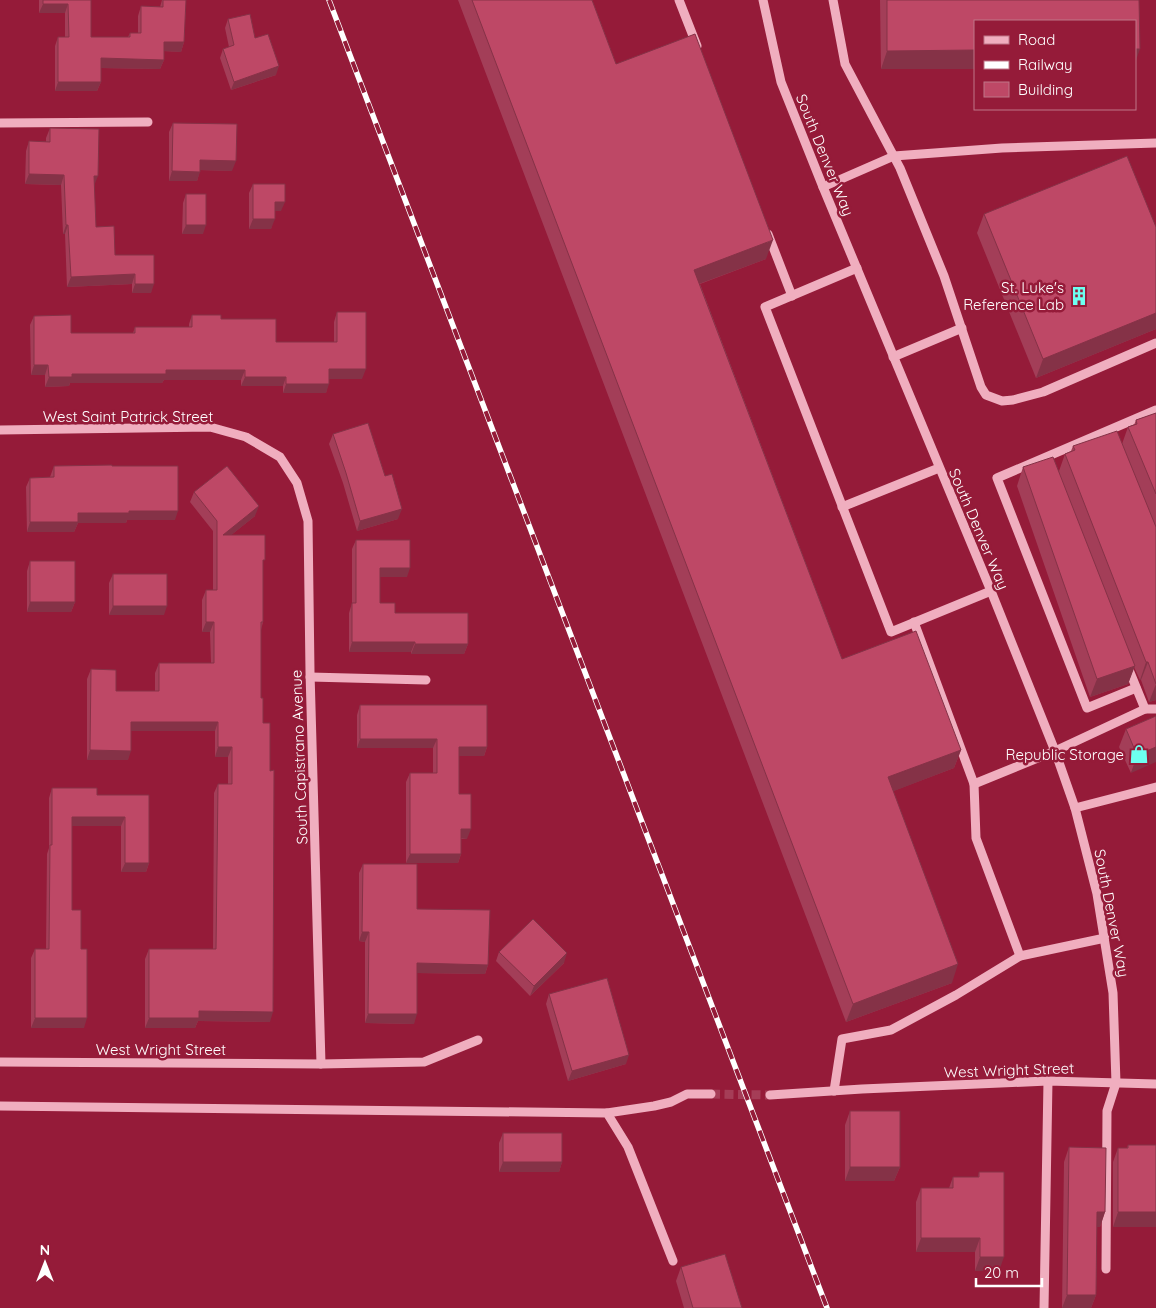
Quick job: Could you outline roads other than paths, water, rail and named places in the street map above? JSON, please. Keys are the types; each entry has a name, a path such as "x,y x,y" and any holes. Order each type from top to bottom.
{"street":[{"path":"679,0 700,56"},
{"name":"South Denver Way","path":"763,0 781,82 991,592 1055,751 1075,808 1097,894 1113,993 1116,1083 1107,1111 1106,1269"},
{"path":"833,0 845,64 894,156 944,276 981,387 986,395 1002,401 1043,392 1156,343"},
{"path":"0,123 148,122"},
{"path":"823,187 894,156 1002,148 1156,142"},
{"path":"764,222 792,296"},
{"path":"857,268 765,307 891,632 991,592"},
{"path":"893,357 962,328"},
{"path":"1136,688 1088,708 997,478 1046,457 1111,434 1156,410"},
{"name":"West Saint Patrick Street","path":"0,430 210,427 246,437 280,456"},
{"name":"South Capistrano Avenue","path":"280,456 297,483 308,521 310,677 321,1064"},
{"path":"1046,457 1050,466"},
{"path":"842,506 939,468"},
{"path":"914,622 974,784 976,838 1020,956"},
{"path":"1126,661 1146,709"},
{"path":"310,677 426,680"},
{"path":"974,784 1055,751 1146,709 1156,708"},
{"path":"1075,808 1156,787"},
{"path":"834,1091 842,1039 891,1030 956,996 1020,956 1105,938"},
{"name":"West Wright Street","path":"0,1062 321,1064 424,1062 478,1040"},
{"path":"1044,1308 1048,1082"},
{"name":"West Wright Street","path":"770,1095 862,1089 1048,1082 1156,1084"},
{"path":"0,1106 607,1113 671,1102 686,1094 711,1094"},
{"path":"607,1113 628,1147 673,1261"}],"tunnel":[{"path":"711,1094 770,1095"}],"railway":[{"path":"329,0 827,1308"}],"place":[{"name":"St. Luke's Reference Lab","path":"1079,296"},
{"name":"Republic Storage","path":"1139,754"}]}
